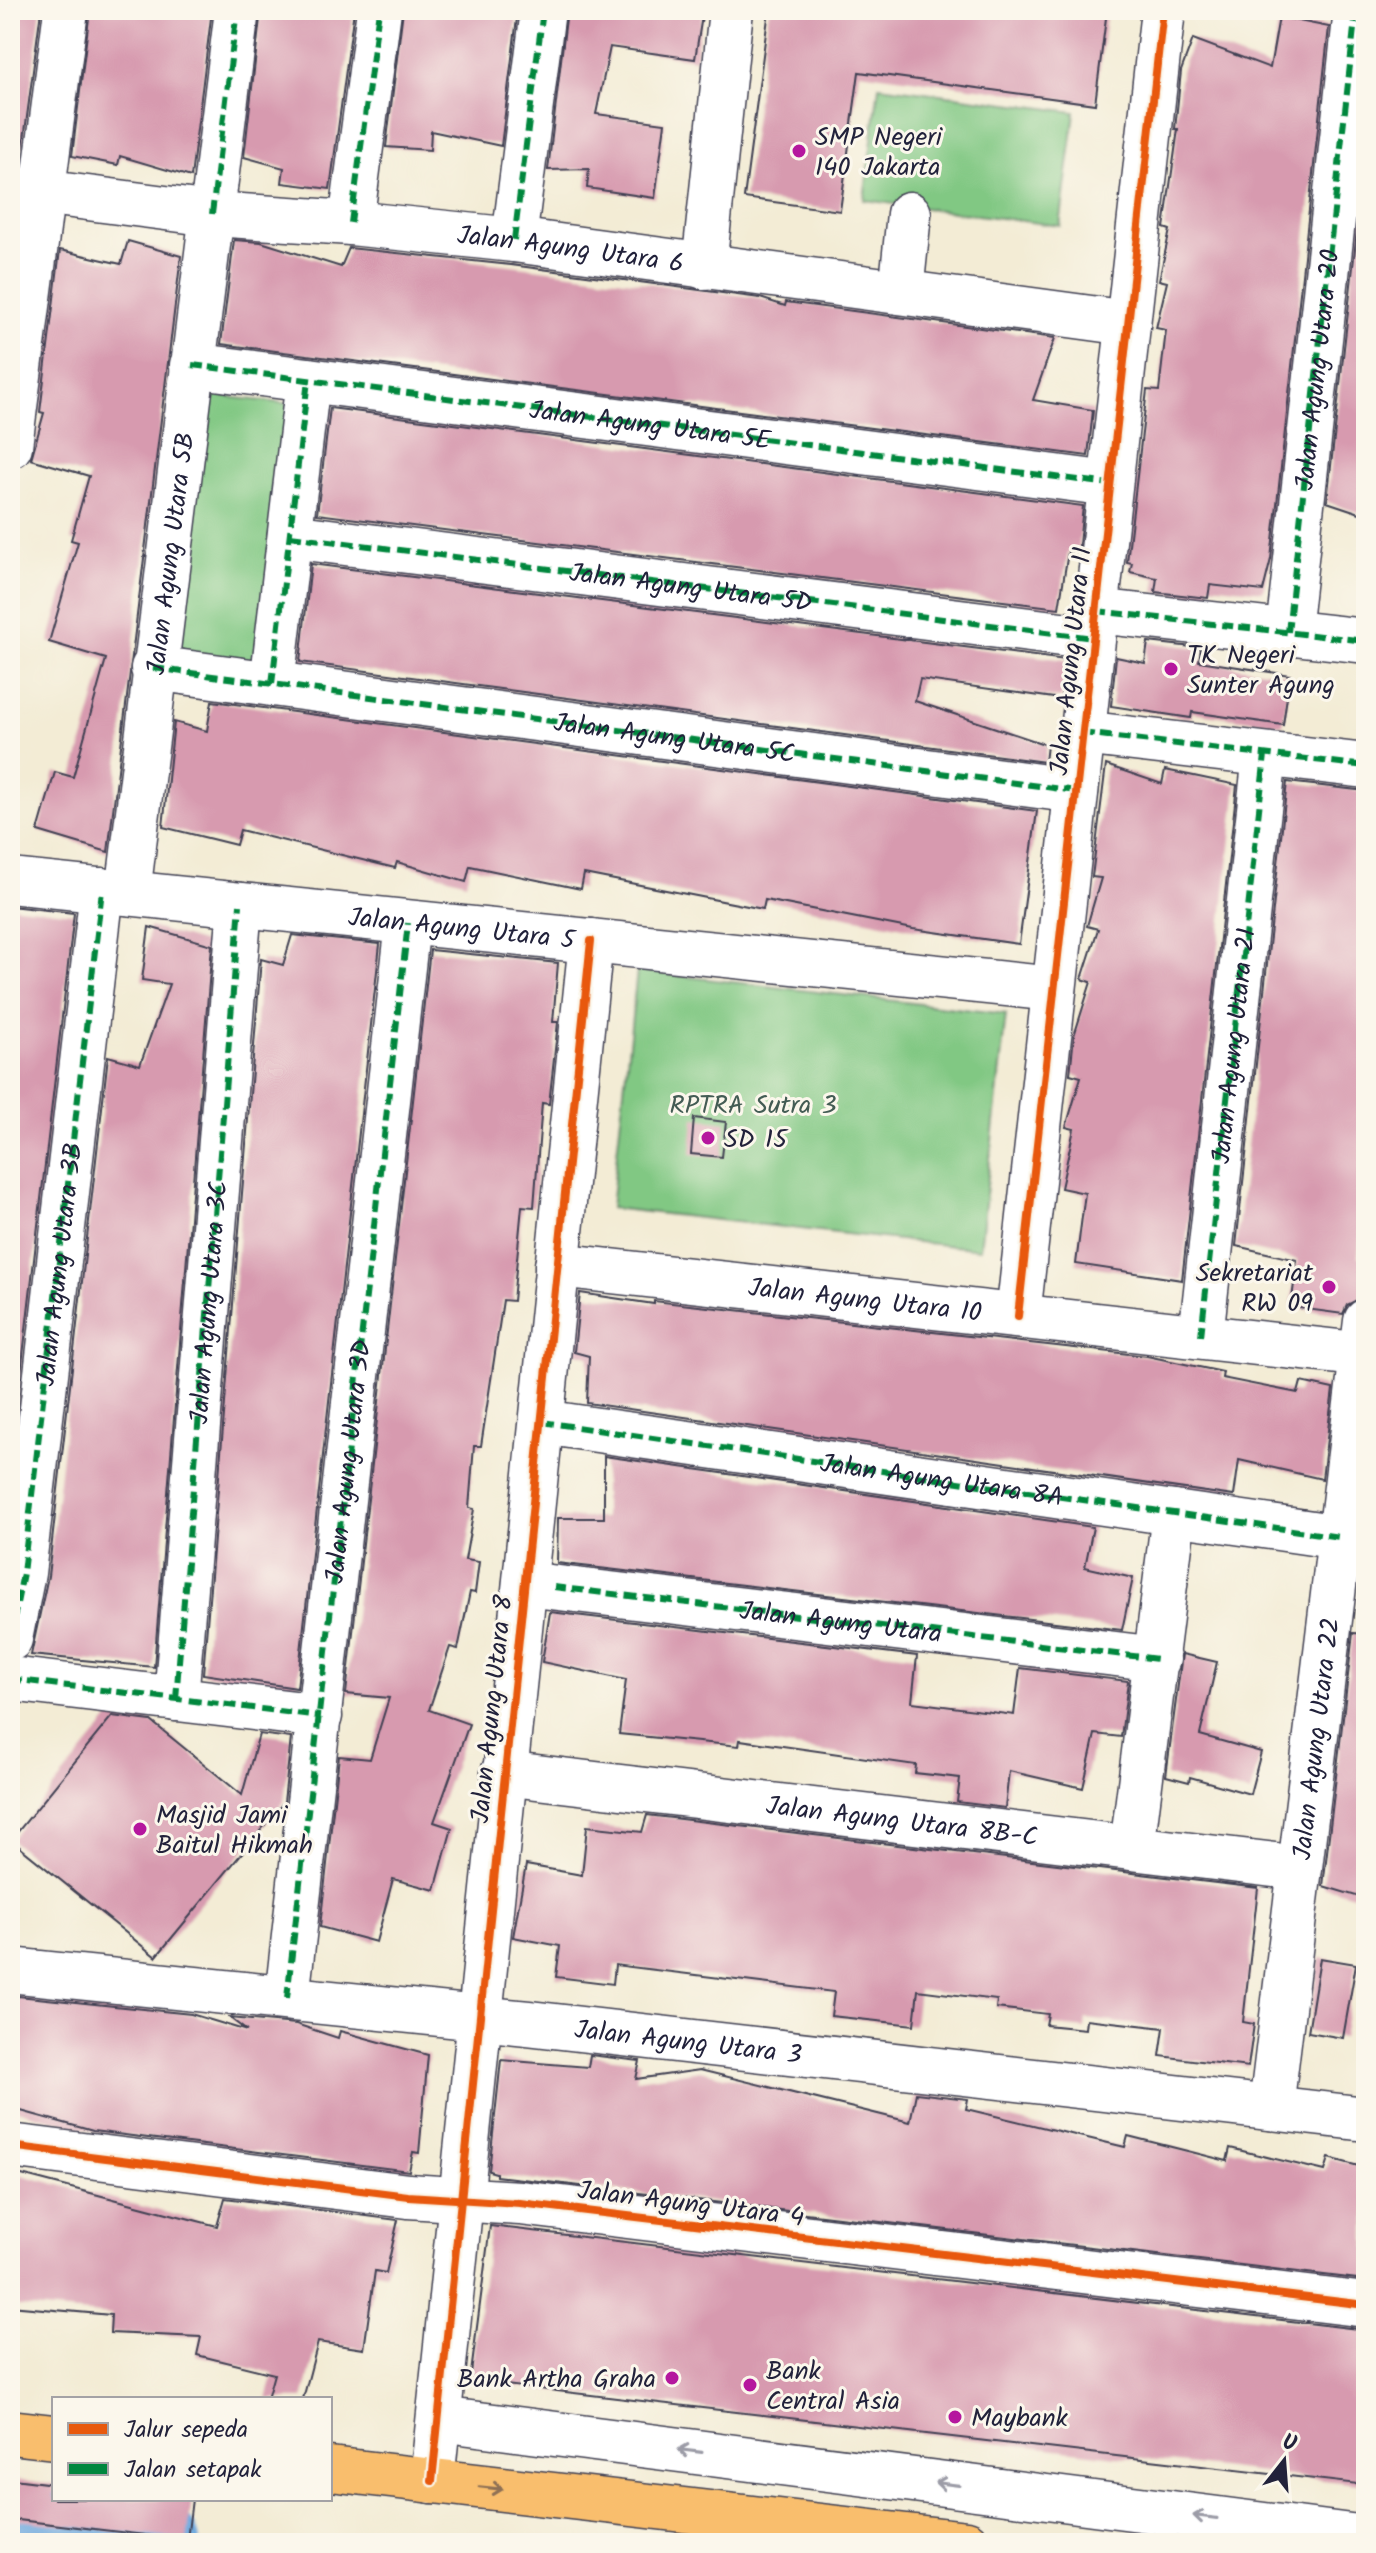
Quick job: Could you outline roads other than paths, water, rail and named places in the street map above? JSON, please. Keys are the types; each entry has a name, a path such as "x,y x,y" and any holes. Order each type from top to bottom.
{"main road":[{"path":"10,2432 52,2437"},
{"path":"332,2469 967,2543"}],"street":[{"path":"10,446 28,190 66,10"},
{"name":"Jalan Agung Utara 5B","path":"115,892 153,668 237,10"},
{"path":"351,223 379,10"},
{"path":"514,240 543,10"},
{"path":"704,267 731,10"},
{"name":"Jalan Agung Utara 11","path":"1018,1316 1163,10"},
{"name":"Jalan Agung Utara 20","path":"1288,632 1356,10"},
{"name":"Jalan Agung Utara 6","path":"28,190 212,214 351,223 514,240 1128,323"},
{"path":"901,292 909,214"},
{"name":"Jalan Agung Utara 5E","path":"192,365 1110,484"},
{"path":"272,684 308,380"},
{"name":"Jalan Agung Utara 5D","path":"290,536 1094,625 1288,632 1366,641"},
{"name":"Jalan Agung Utara 5C","path":"153,668 1076,791"},
{"path":"1082,733 1366,766"},
{"name":"Jalan Agung Utara 21","path":"1201,1336 1265,755"},
{"name":"Jalan Agung Utara 5","path":"10,881 1054,989"},
{"name":"Jalan Agung Utara 3B","path":"10,1639 23,1573 115,892"},
{"name":"Jalan Agung Utara 3C","path":"176,1699 240,905"},
{"name":"Jalan Agung Utara 3D","path":"287,1998 408,923"},
{"name":"Jalan Agung Utara 8","path":"432,2481 591,941"},
{"name":"Jalan Agung Utara 10","path":"557,1265 1201,1336 1365,1344"},
{"name":"Jalan Agung Utara 22","path":"1271,2108 1365,1344"},
{"name":"Jalan Agung Utara 8A","path":"542,1422 1340,1537"},
{"path":"1132,1848 1174,1513"},
{"name":"Jalan Agung Utara","path":"525,1584 1158,1659"},
{"path":"10,1679 320,1716"},
{"name":"Jalan Agung Utara 8B-C","path":"503,1773 1300,1868"},
{"name":"Jalan Agung Utara 3","path":"10,1970 480,2018 1366,2119"},
{"name":"Jalan Agung Utara 4","path":"10,2146 461,2201 520,2203 1366,2305"},
{"path":"439,2419 1366,2538"}],"waterway":[{"path":"10,2525 163,2543"}],"place":[{"name":"SMP Negeri 140 Jakarta","path":"799,151"},
{"name":"TK Negeri Sunter Agung","path":"1171,669"},
{"name":"SD 15","path":"708,1138"},
{"name":"Sekretariat RW 09","path":"1329,1287"},
{"name":"Masjid Jami Baitul Hikmah","path":"140,1829"},
{"name":"Bank Artha Graha","path":"672,2378"},
{"name":"Bank Central Asia","path":"750,2385"},
{"name":"Maybank","path":"955,2417"}],"park label":[{"name":"RPTRA Sutra 3","path":"753,1104"}]}
